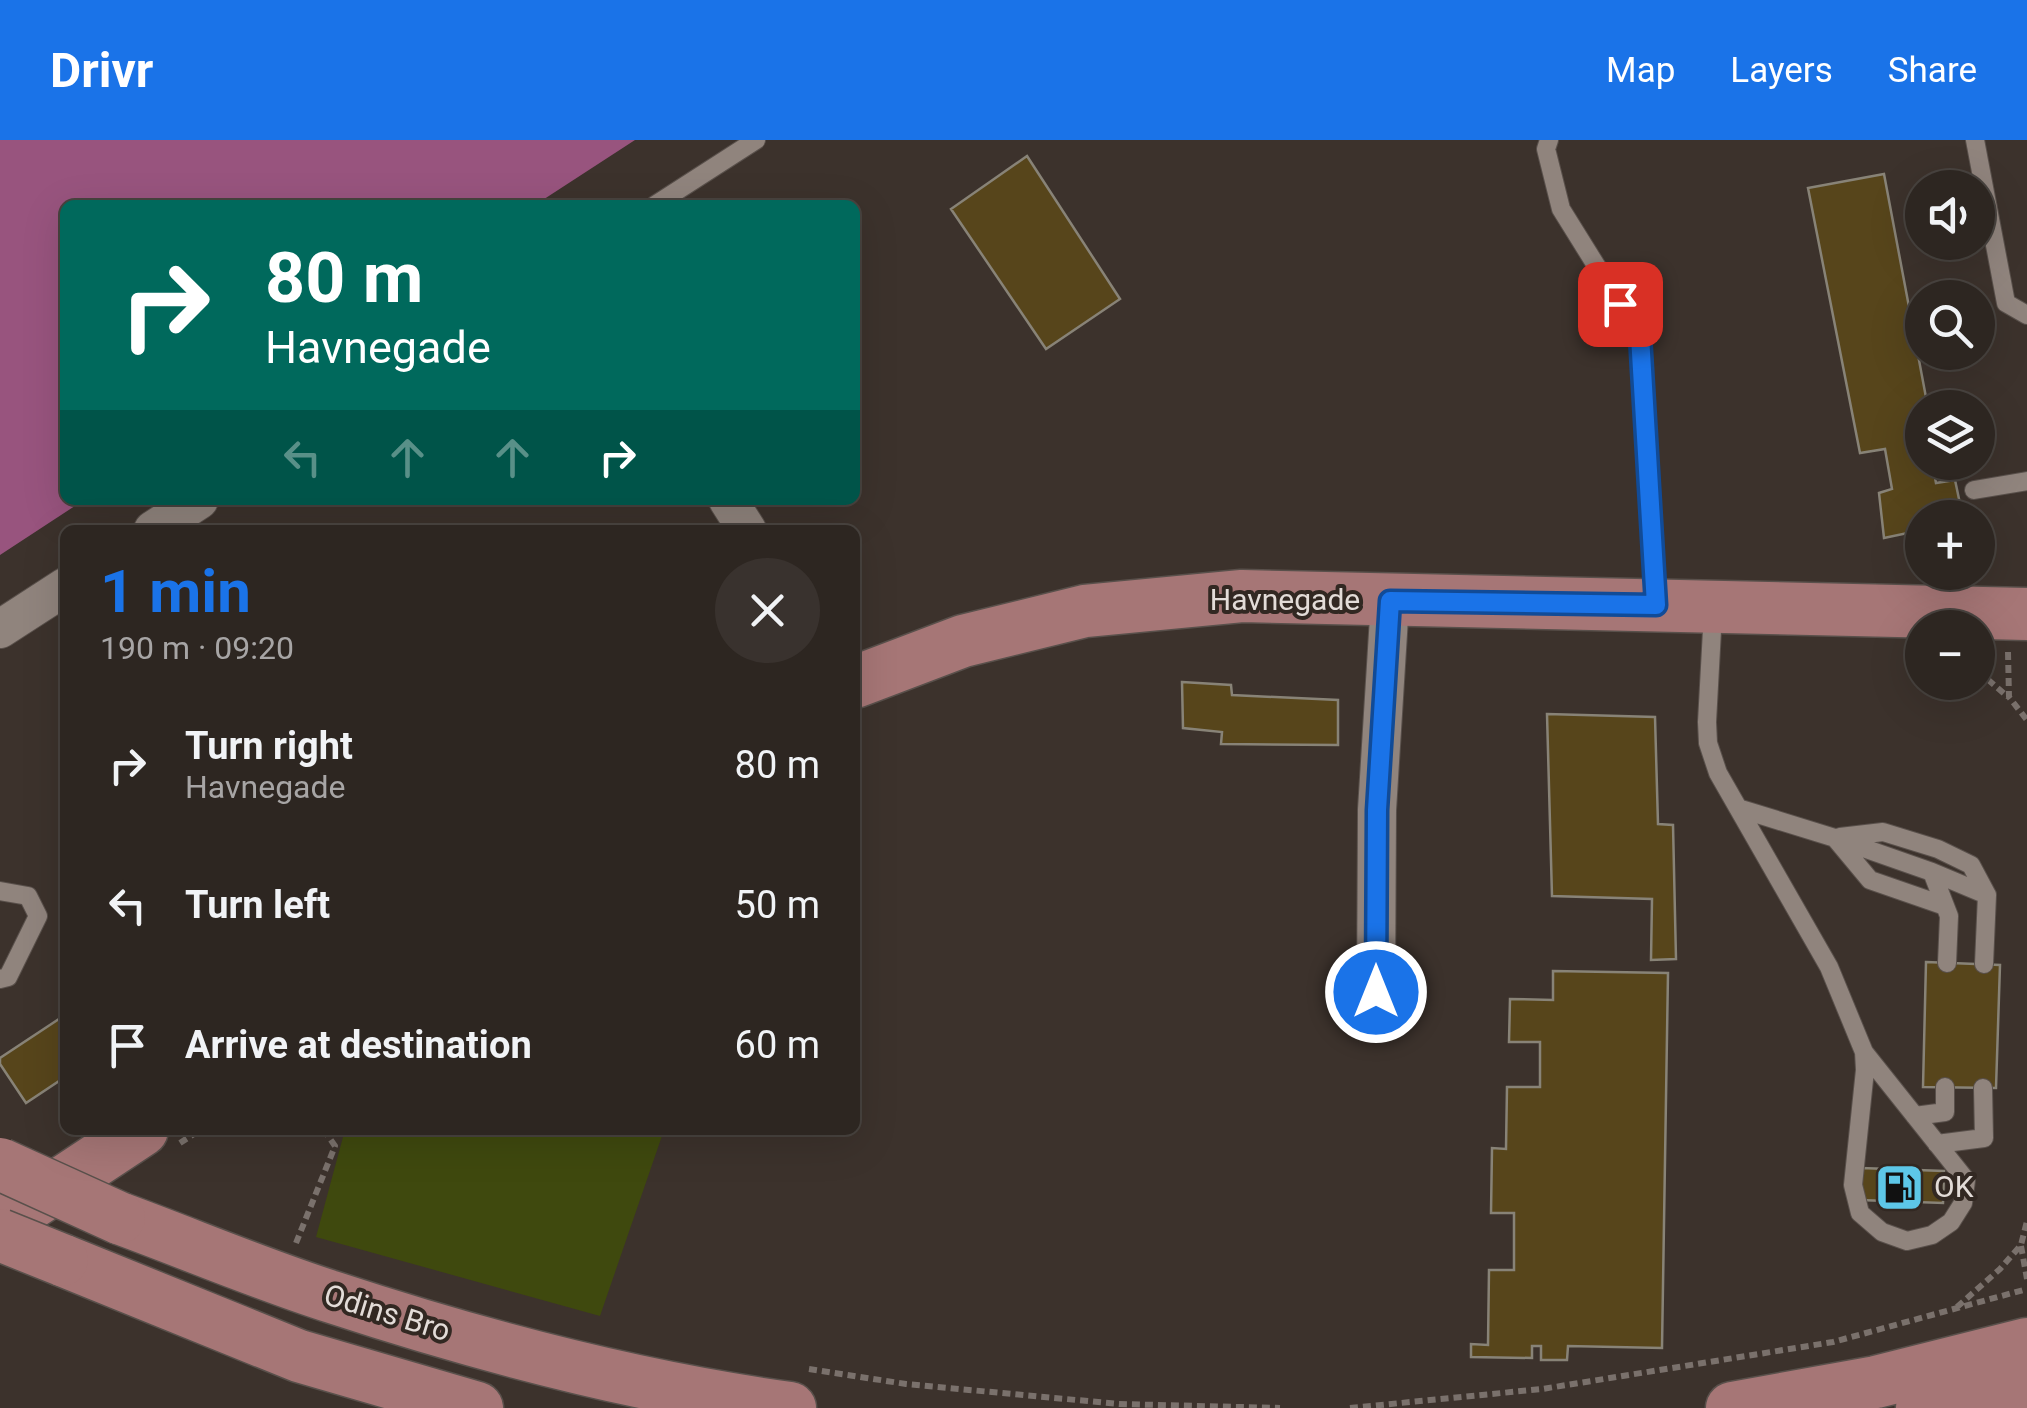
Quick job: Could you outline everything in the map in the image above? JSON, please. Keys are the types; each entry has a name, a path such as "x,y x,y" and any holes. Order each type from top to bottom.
{"main road":[{"name":"Havnegade","path":"860,680 964,641 1085,611 1242,596 1713,606 2017,630"},
{"path":"0,1224 134,1135"},
{"name":"Odins Bro","path":"0,1164 119,1218 330,1297 478,1341 612,1376 790,1387"},
{"path":"0,1235 299,1356 477,1408"},
{"path":"1732,1408 1876,1382 2027,1344"},
{"path":"1922,1408 2027,1385"}],"street":[{"path":"160,525 191,505"},
{"path":"0,629 60,590"},
{"path":"1376,992 1377,810 1390,601"}],"lane":[{"path":"662,200 756,140"},
{"path":"1549,140 1546,149 1561,210 1640,336 1656,605"},
{"path":"1975,140 2006,303 2027,316"},
{"path":"1974,490 2027,481"},
{"path":"1713,606 1708,743 1718,773 1829,967 1864,1052 1966,1180 1963,1203 1951,1222 1932,1235 1907,1241 1882,1232 1860,1213 1853,1185 1864,1052"},
{"path":"1738,808 1835,838 1987,895"},
{"path":"1835,838 1883,832 1938,849 1971,865 1987,895 1984,964"},
{"path":"1835,838 1870,880 1945,906"},
{"path":"1932,872 1949,916 1948,964"},
{"path":"0,891 28,896 38,916 8,977 0,980"},
{"path":"1915,1116 1945,1112 1944,1087"},
{"path":"1937,1144 1984,1138 1984,1088"}],"path":[{"path":"2009,698 2017,630"},
{"path":"1995,685 2027,720"},
{"path":"294,1248 335,1146 327,1135"},
{"path":"1954,1310 2020,1244 2027,1220"},
{"path":"2020,1244 2027,1279"},
{"path":"1350,1408 1542,1389 1814,1345 2027,1289"},
{"path":"790,1387 906,1384 1119,1404 1280,1408"}],"green space":[{"path":"662,1135 600,1316 316,1237 343,1137"}],"shaded area":[{"path":"0,140 635,140 543,200 60,200 60,505 76,505 0,555"}],"building":[{"path":"1027,156 1120,299 1046,349 951,209"},
{"path":"1884,174 1905,286 1905,370 1921,370 1925,390 1905,390 1905,480 1955,480 1959,500 1905,500 1905,534 1884,538 1879,493 1892,489 1885,449 1860,453 1808,188"},
{"path":"1182,682 1231,685 1232,695 1338,700 1338,745 1221,744 1222,732 1183,728"},
{"path":"1547,714 1655,717 1658,824 1673,825 1676,959 1651,960 1652,899 1552,896"},
{"path":"1926,962 2000,965 1996,1088 1923,1087"},
{"path":"1553,971 1668,973 1662,1348 1568,1346 1567,1360 1541,1360 1541,1346 1532,1346 1532,1358 1471,1357 1471,1344 1488,1345 1489,1270 1514,1270 1514,1213 1491,1213 1492,1148 1506,1149 1507,1087 1540,1087 1540,1042 1509,1042 1510,999 1553,1000"},
{"path":"60,1018 60,1080 26,1103 0,1064 0,1058"},
{"path":"1861,1168 1944,1171 1943,1203 1860,1200"}],"place":[{"name":"OK","path":"1899,1187"}],"route":[{"path":"1376,992 1377,810 1390,601 1656,605 1640,336 1620,304"}]}
